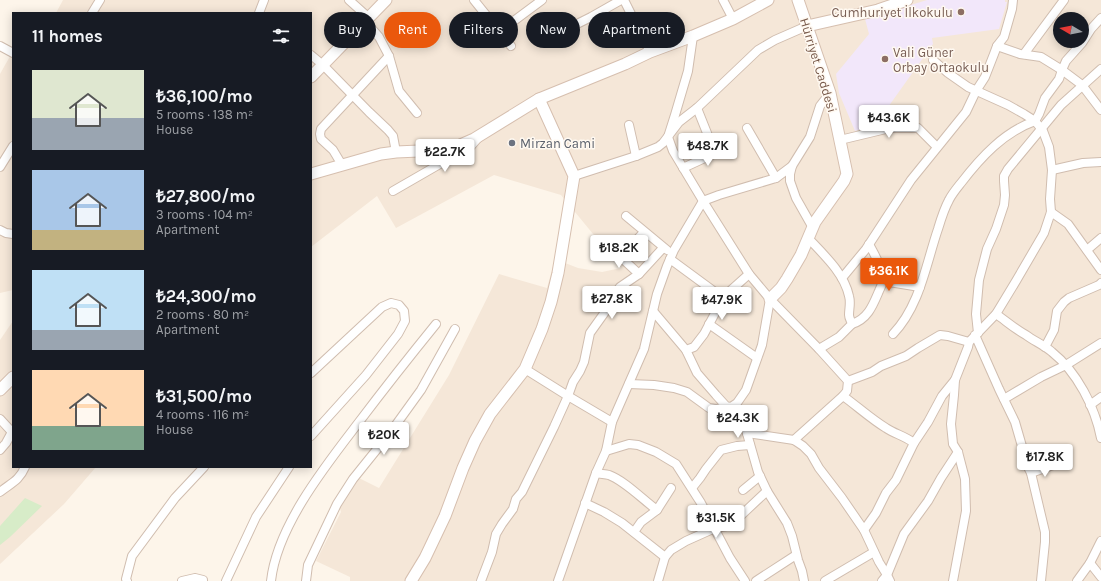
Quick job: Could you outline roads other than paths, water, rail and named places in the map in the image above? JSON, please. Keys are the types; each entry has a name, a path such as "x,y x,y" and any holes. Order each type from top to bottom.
{"street":[{"path":"93,12 100,0"},
{"path":"260,12 264,0"},
{"path":"349,0 360,12"},
{"path":"374,12 386,0"},
{"path":"474,0 483,12"},
{"path":"518,15 532,3 542,0"},
{"path":"580,22 622,0 650,52"},
{"path":"723,0 733,19"},
{"path":"312,174 381,154 449,149 458,146 482,134 539,99 733,19 768,0"},
{"name":"Hürriyet Caddesi","path":"770,299 781,288 787,279 801,255 820,215 844,181 847,174 830,93 798,0"},
{"path":"574,176 636,156 658,147 668,137 679,122 697,108 758,50 775,40 807,26 878,10 907,0"},
{"path":"842,278 869,244 911,180 966,112 976,91 985,78 997,46 1004,37 1013,0"},
{"path":"1024,54 1064,0"},
{"path":"893,334 900,328 909,313 920,287 938,227 948,200 975,165 992,148 1012,132 1035,121 1045,98 1059,79 1066,61 1101,18"},
{"path":"376,32 389,56 399,91 417,113"},
{"path":"693,36 688,71 668,137 673,151 749,274 770,299 848,381 847,391 843,396 794,440"},
{"path":"0,46 12,52"},
{"path":"997,46 1024,54 1041,57 1082,85 1101,110"},
{"path":"312,76 339,48"},
{"path":"312,56 388,130 393,136 396,152"},
{"path":"342,165 333,150 321,139 320,131 322,127 353,96 389,56"},
{"path":"864,530 876,513 886,493 896,480 914,443 928,422 942,396 955,380 968,347 974,337 996,314 1016,281 1044,233 1051,212 1050,199 1052,170 1049,147 1041,129 1035,121 1008,105 968,87 933,60"},
{"path":"1041,581 1045,532 1031,473 1015,422 974,337 979,280 988,249 1004,205 1004,176 1008,169 1061,105 1101,69"},
{"path":"813,228 796,198 790,181 790,174 792,166 810,137 820,106 830,93"},
{"path":"411,581 425,558 445,516 462,468 475,441 490,414 524,369 552,302 574,176 539,99"},
{"path":"697,108 715,153"},
{"path":"629,125 636,156"},
{"path":"747,128 776,178"},
{"path":"840,140 890,128 918,128 937,147"},
{"path":"393,191 471,146 482,134"},
{"path":"0,167 12,148"},
{"path":"684,168 724,149"},
{"path":"1052,170 1083,163 1101,162"},
{"path":"558,581 596,473 606,451 612,422 644,349 653,311 671,257 704,201 718,195 776,178 792,166"},
{"path":"1051,212 1068,224 1101,270"},
{"path":"626,216 663,248 671,257 723,298"},
{"path":"0,230 12,234"},
{"path":"621,257 644,232"},
{"path":"808,238 828,259 842,278 849,295 849,315 852,324"},
{"path":"1087,250 1101,238"},
{"path":"819,349 839,337 852,324 865,316 873,306 883,281 883,275 869,244"},
{"path":"481,581 492,552 496,534 513,509 516,499 522,492 554,427 573,382 584,362 590,333 606,312 611,299 620,287 639,274 663,248"},
{"path":"612,249 639,274"},
{"path":"686,350 694,347 704,334 723,298 749,274"},
{"path":"883,281 920,287"},
{"path":"1045,347 1054,330 1057,311 1064,302 1069,298 1101,283"},
{"path":"629,384 654,385 674,388 687,392 709,408 716,409 731,407 737,403 746,390 762,345 770,299"},
{"path":"312,372 382,307 391,303 399,305 404,311 405,321 398,334 366,375 312,435"},
{"path":"653,311 686,350 697,372 716,395 726,406 734,408 739,414 747,433 766,491 787,523 804,581"},
{"path":"996,314 1052,352 1066,365 1076,378 1090,405 1098,425 1101,438"},
{"path":"271,581 277,556 288,526 308,492 335,453 436,324"},
{"path":"710,324 757,358"},
{"path":"306,581 308,565 337,504 353,480 421,390 455,329"},
{"path":"848,381 872,372 881,366 906,356 940,336 974,337"},
{"path":"1004,399 1041,377 1066,365 1101,343"},
{"path":"524,369 612,422"},
{"path":"0,390 12,378"},
{"path":"955,380 951,424 953,444 958,452 965,479 966,510 955,580"},
{"path":"843,396 872,419 888,429 908,438 914,443"},
{"path":"1090,405 1101,397"},
{"path":"0,418 12,432 10,445 0,450"},
{"path":"747,433 794,440 811,454 819,468 864,530 886,579"},
{"path":"606,451 629,444 656,452 676,464 701,503 730,558 745,581"},
{"path":"692,488 721,450 737,446 750,445"},
{"path":"886,579 904,534 928,501 958,452"},
{"path":"1031,473 1053,465"},
{"path":"0,492 17,480 24,468"},
{"path":"127,581 126,579 132,556 175,498 203,468"},
{"path":"226,581 256,517 288,468"},
{"path":"596,473 608,475 622,482 657,510"},
{"path":"743,490 760,476"},
{"path":"634,532 642,522 657,510 672,488"},
{"path":"658,581 665,557 671,550 686,541 715,528 727,526 736,520 766,491"},
{"path":"585,504 604,512 634,532 665,557"},
{"path":"1077,581 1090,563 1101,540"},
{"path":"826,581 874,552"},
{"path":"756,581 796,555"},
{"path":"1090,563 1101,577"},
{"path":"182,581 195,578 203,581"}],"place":[{"name":"Cumhuriyet İlkokulu","path":"961,12"},
{"name":"Vali Güner Orbay Ortaokulu","path":"885,59"},
{"name":"Mirzan Cami","path":"512,143"}]}
